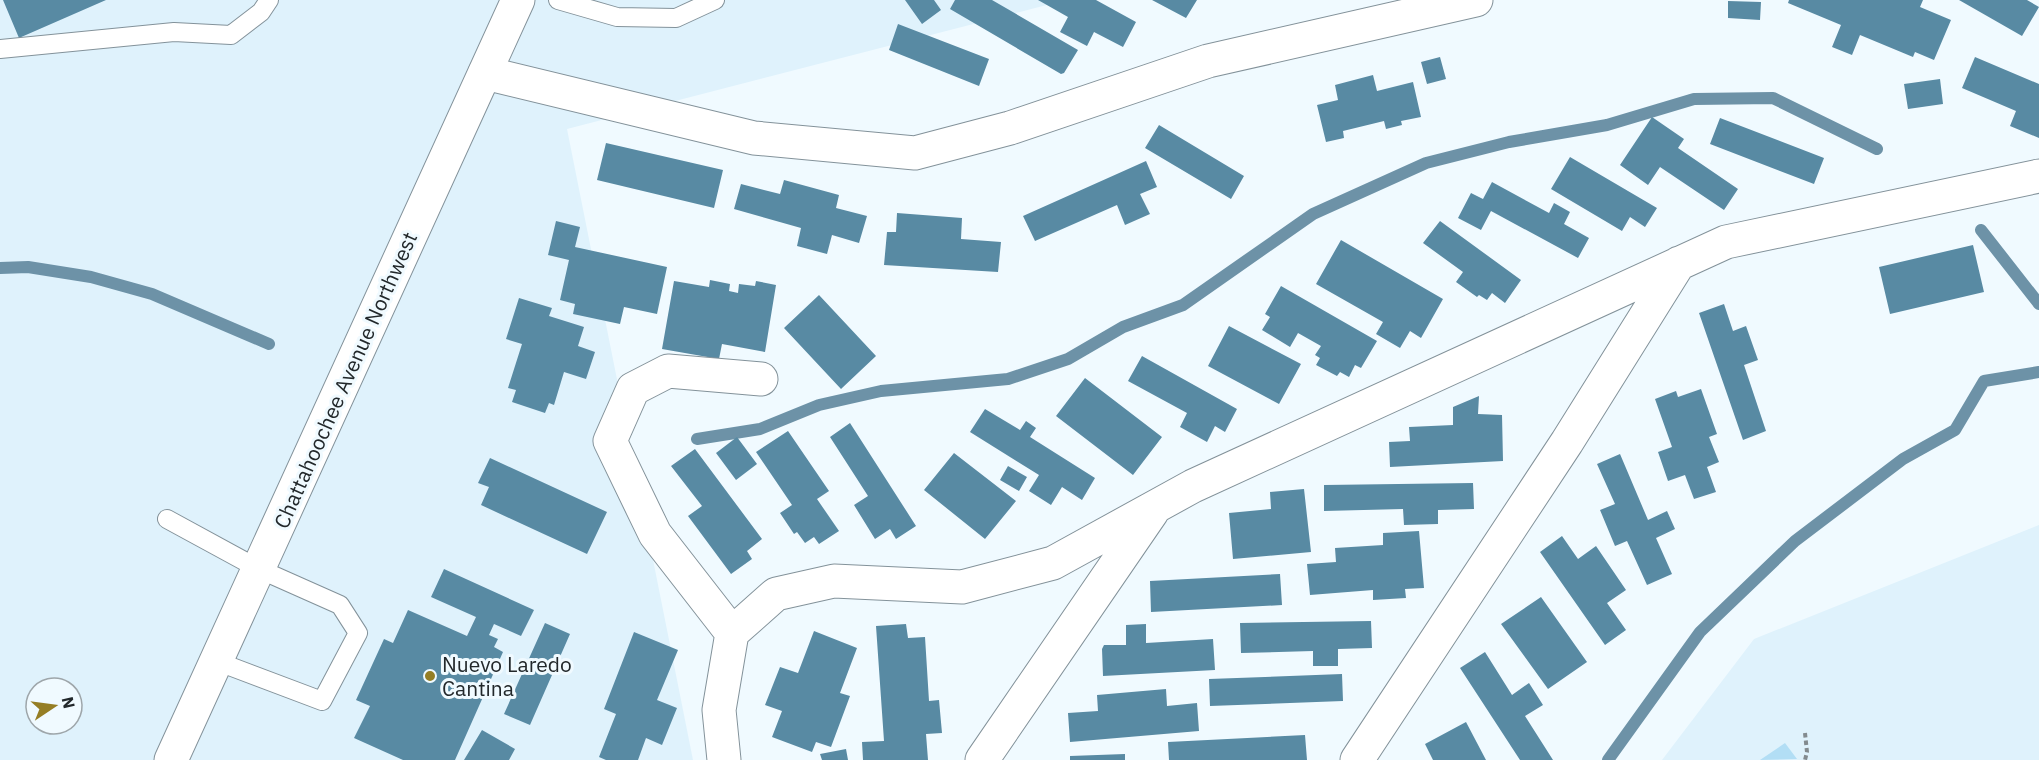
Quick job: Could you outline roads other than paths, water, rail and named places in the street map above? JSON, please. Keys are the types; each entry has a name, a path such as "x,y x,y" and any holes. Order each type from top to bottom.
{"street":[{"name":"Chattahoochee Avenue Northwest","path":"171,760 518,0"},
{"path":"485,73 754,138 915,153 1010,128 1208,61 1476,0"},
{"path":"724,760 719,710 732,633 776,594 834,582 962,587 1053,563 1193,486 1726,242 2039,176"},
{"path":"1357,760 1568,442 1679,263"},
{"path":"732,633 655,534 610,441 633,390 668,371 761,379"},
{"path":"982,760 1156,506"}],"lane":[{"path":"0,49 174,32 231,35 261,12 269,0"},
{"path":"558,0 617,17 676,18 715,0"},
{"path":"167,519 259,569 340,605 358,633 322,701 216,661"}],"waterway":[{"path":"697,439 760,429 819,405 881,391 1008,379 1068,359 1123,327 1183,305 1313,214 1426,163 1509,142 1607,125 1694,99 1773,98 1877,149"},
{"path":"1981,230 2039,304"},
{"path":"0,268 28,267 91,277 152,294 269,344"},
{"path":"1608,760 1700,632 1795,541 1903,459 1955,430 1984,381 2039,372"}],"place":[{"name":"Nuevo Laredo Cantina","path":"430,676"}]}
